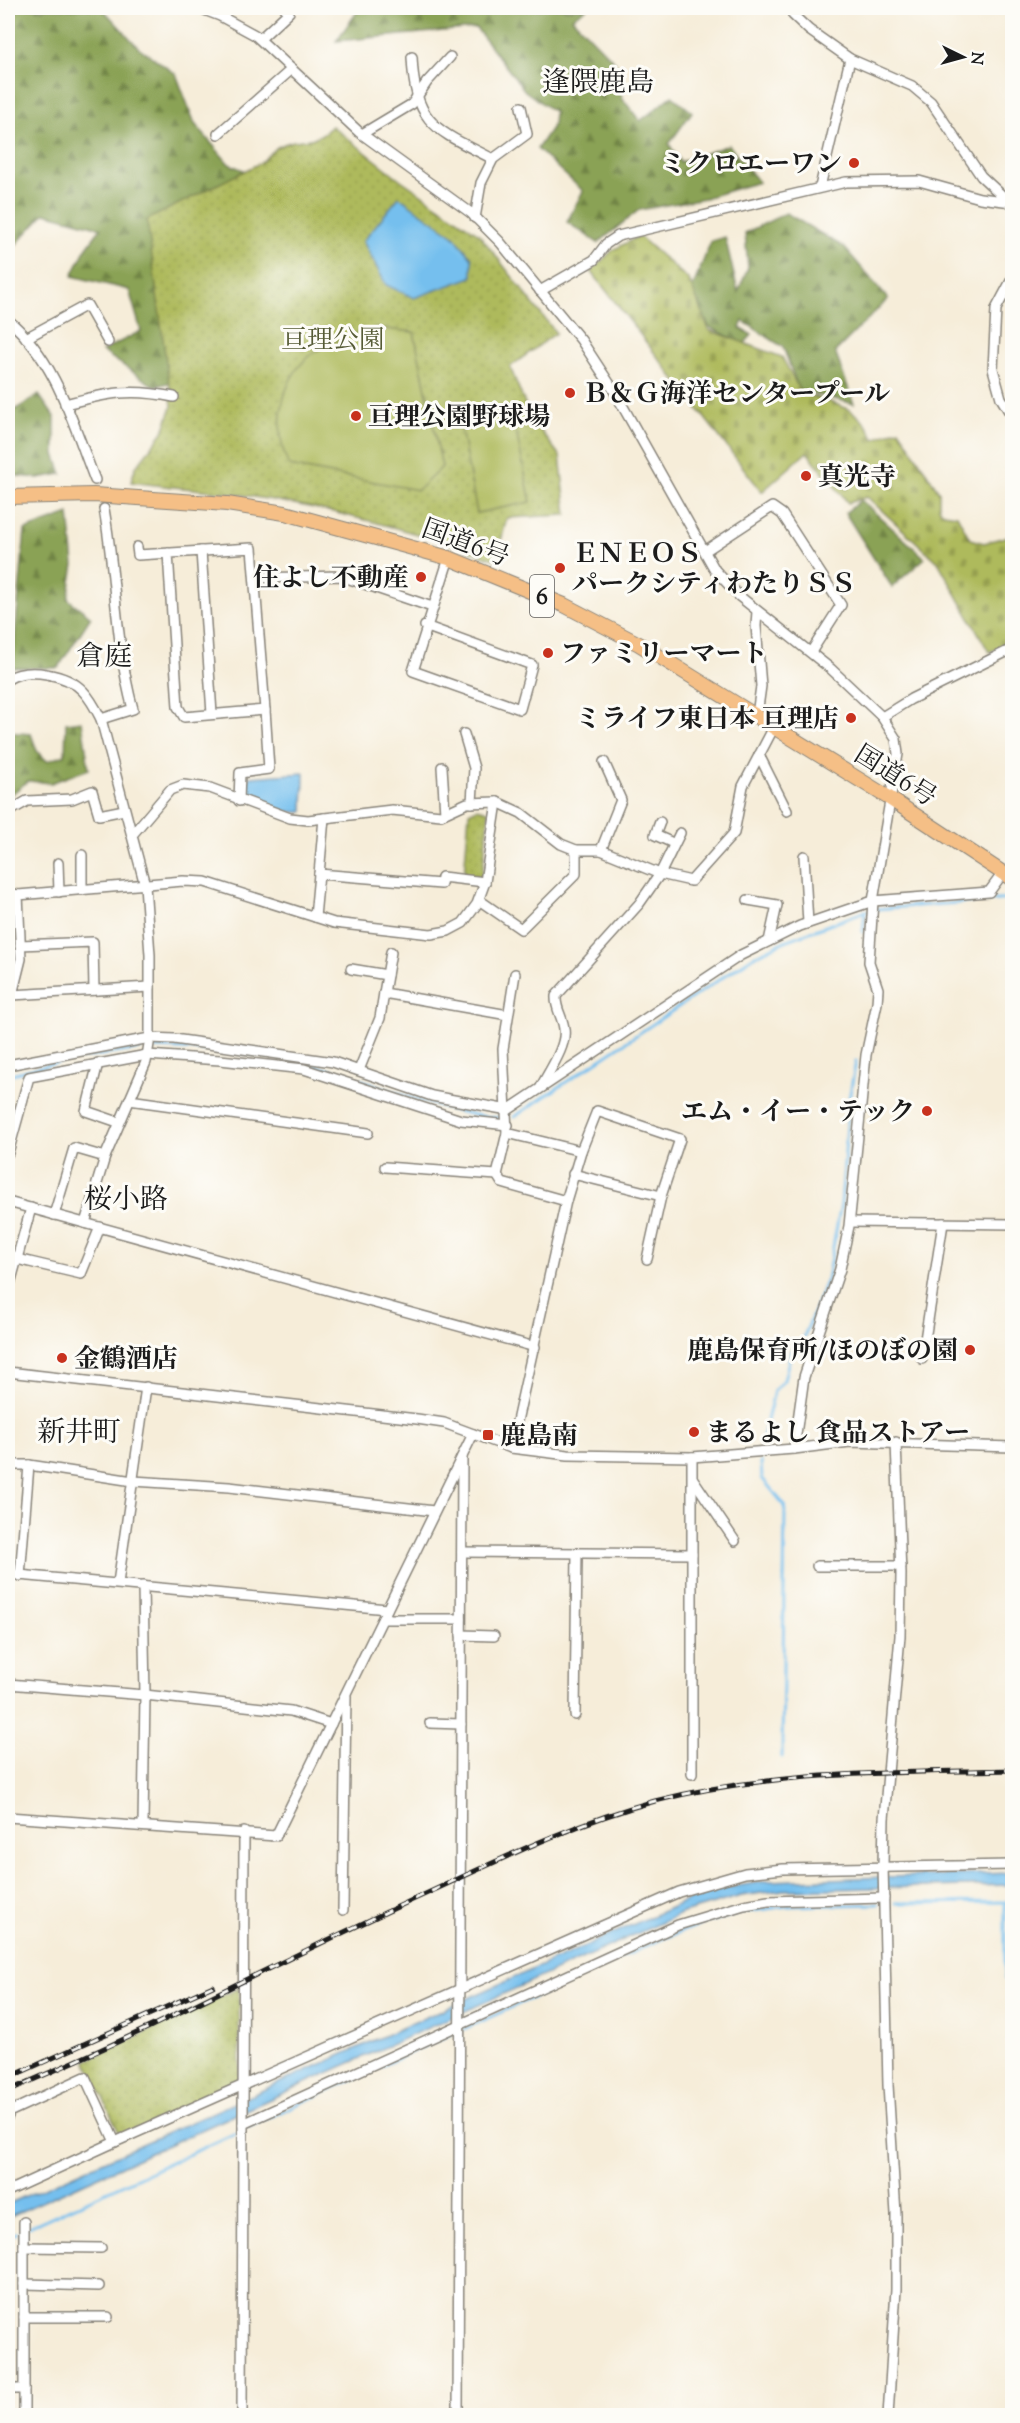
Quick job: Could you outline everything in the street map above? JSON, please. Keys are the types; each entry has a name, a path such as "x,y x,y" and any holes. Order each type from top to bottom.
{"highway":[{"name":"国道6号","path":"8,497 112,496 226,504 285,513 449,558 606,625 682,668 890,798 1008,876"}],"street":[{"path":"199,8 220,16 258,37 362,134 476,218 501,242 580,340 613,389 715,570 757,612 811,652 882,717 896,739 898,754 873,901 869,962 878,989 877,1003 866,1055 850,1222 840,1269 804,1377 794,1449"},
{"path":"258,37 289,12 285,8"},
{"path":"791,8 793,15 809,30 850,59 912,86 932,102 981,176 1012,204"},
{"path":"412,57 417,98 425,116 436,128 493,159"},
{"path":"362,134 397,115 417,98 427,82 450,57"},
{"path":"820,188 850,59"},
{"path":"218,134 292,69"},
{"path":"476,218 480,183 493,159 527,134 521,107"},
{"path":"540,291 594,260 606,244 618,236 820,188 876,180 919,182 1012,204"},
{"path":"1012,279 996,309 993,369 1000,398 1012,416"},
{"path":"26,338 87,305 108,342"},
{"path":"8,320 26,338 55,378 95,480"},
{"path":"65,404 109,393 142,391 174,397"},
{"path":"705,551 772,507 782,514 841,605 811,652"},
{"path":"101,719 133,709 114,611 112,558 104,509"},
{"path":"137,547 138,555 252,548 269,769 240,773 239,801"},
{"path":"201,551 212,714"},
{"path":"168,553 178,706 184,717 265,710"},
{"path":"425,626 532,665 520,710 413,671 425,626 449,558"},
{"path":"256,578 341,576 432,606"},
{"path":"757,612 761,686 757,715"},
{"path":"882,717 911,699 1012,649"},
{"path":"8,678 13,675 38,673 66,680 85,692 101,719 145,885 150,987 150,1038 147,1055 105,1157 85,1223"},
{"path":"132,835 170,790 183,785 210,788 239,801 290,818 324,818 392,810 416,812 429,816 445,813 472,802 497,802 521,813 561,844 576,850 601,850 660,874 691,881 734,833 743,786 774,727"},
{"path":"464,734 474,768 472,802"},
{"path":"759,755 787,811"},
{"path":"601,850 621,800 604,762"},
{"path":"442,766 445,813"},
{"path":"8,812 27,801 72,799 92,791 99,815 124,810"},
{"path":"8,893 18,895 183,881 205,882 342,924 431,934 448,931 463,923 479,900 485,882 497,802"},
{"path":"315,917 324,818"},
{"path":"660,822 655,835 673,843"},
{"path":"540,1089 565,1038 564,1026 555,1004 556,996 639,904 660,874 673,843 680,833"},
{"path":"479,900 521,929 576,874 576,850"},
{"path":"82,855 82,890"},
{"path":"804,856 808,923"},
{"path":"58,863 59,892"},
{"path":"319,874 441,885 442,877 485,882"},
{"path":"8,1065 150,1038 284,1053 359,1070 432,1096 508,1110 741,955 769,941 808,923 873,901 989,892 1008,876"},
{"path":"18,895 21,959 12,995 150,987"},
{"path":"748,900 777,905 769,941"},
{"path":"8,929 19,929"},
{"path":"20,945 93,942 94,990"},
{"path":"359,1070 380,1018 390,952"},
{"path":"351,969 387,975"},
{"path":"515,974 503,1049 508,1110 507,1129 497,1175 502,1183 566,1200"},
{"path":"384,993 508,1015"},
{"path":"8,1153 29,1077 147,1055 304,1069 352,1082 406,1104 450,1117 507,1129 581,1151"},
{"path":"98,1063 86,1111 118,1122"},
{"path":"129,1100 368,1133"},
{"path":"511,1448 566,1200 581,1151 597,1111 680,1139 661,1196 648,1258"},
{"path":"54,1215 74,1148 105,1157"},
{"path":"385,1167 497,1175"},
{"path":"573,1174 661,1196"},
{"path":"8,1202 535,1347"},
{"path":"8,1292 31,1208"},
{"path":"850,1222 1012,1224"},
{"path":"922,1359 944,1223"},
{"path":"17,1259 81,1274 100,1227"},
{"path":"8,1372 444,1423 511,1448 568,1455 692,1457 850,1442 1012,1447"},
{"path":"118,1583 146,1387"},
{"path":"8,1817 276,1836 473,1434"},
{"path":"888,2415 896,2289 896,2214 888,2085 884,1819 900,1636 901,1566 896,1442"},
{"path":"458,2415 462,1457"},
{"path":"692,1457 692,1774"},
{"path":"8,1465 30,1465 133,1481 229,1487 434,1511"},
{"path":"20,1576 30,1465"},
{"path":"692,1478 735,1541"},
{"path":"462,1552 692,1554"},
{"path":"575,1715 577,1553"},
{"path":"817,1566 901,1566"},
{"path":"8,1574 118,1583 385,1614 462,1619"},
{"path":"143,1586 145,1695 143,1825"},
{"path":"461,1635 494,1635"},
{"path":"8,1684 145,1695 291,1711 331,1724"},
{"path":"343,1910 346,1694"},
{"path":"430,1723 461,1724"},
{"path":"242,2415 244,1832"},
{"path":"8,2191 115,2142 243,2090 679,1892 745,1873 783,1869 1012,1865"},
{"path":"242,2121 460,2022 701,1917 768,1901 884,1896"},
{"path":"8,2116 9,2112 85,2077 115,2142"},
{"path":"24,2222 24,2415"},
{"path":"24,2247 101,2248"},
{"path":"24,2284 99,2286"},
{"path":"24,2317 108,2317"},
{"path":"8,2389 24,2389"}],"green space":[{"path":"21,8 103,9 138,47 176,74 195,124 229,164 265,179 242,359 155,387 102,351 141,331 129,290 72,276 85,250 101,228 45,213 8,253 8,19"},
{"path":"360,8 587,8 572,18 616,63 622,98 640,121 672,96 692,112 669,144 680,162 729,145 759,182 705,198 639,210 598,243 567,222 583,191 537,149 553,125 554,112 525,91 476,28 336,41"},
{"name":"亘理公園","path":"332,126 401,180 479,234 556,333 510,367 531,418 560,456 567,515 507,518 496,560 427,537 321,509 249,496 131,482 135,468 163,432 172,406 147,220 262,162 284,144 317,137"},
{"path":"786,213 844,247 888,299 835,352 854,404 799,390 783,347 743,321 740,328 752,335 744,344 709,327 692,289 711,241 725,237 738,292 748,268 745,233"},
{"path":"639,236 689,280 709,330 782,357 801,393 844,407 861,419 874,439 899,429 939,492 939,508 944,513 957,515 970,539 984,543 1012,535 1012,643 989,652 938,562 867,497 848,503 807,452 762,492 591,271 613,250"},
{"name":"亘理公園野球場","path":"376,328 414,332 442,467 418,490 289,466 284,452 280,422 282,407 292,378 300,365 311,355 334,341"},
{"path":"39,395 55,418 55,454 62,474 38,478 8,475 8,414"},
{"path":"511,408 531,502 477,513 459,419"},
{"path":"861,500 925,558 892,587 845,513"},
{"path":"69,514 74,565 68,599 91,617 58,668 12,668 25,530"},
{"path":"82,721 89,769 51,783 28,781 8,797 8,732 31,734 37,751 47,761 65,755 66,723"},
{"path":"477,808 489,811 482,878 464,875 469,812"},
{"path":"239,1988 240,2084 121,2137 86,2061"}],"water":[{"path":"399,197 454,236 472,258 472,277 414,298 386,285 363,241"},
{"path":"304,773 303,812 283,810 262,803 250,795 245,783 250,777"},
{"path":"1012,1873 1012,1885 783,1890 741,1896 683,1913 8,2217 8,2204 708,1891 766,1881"}],"waterway":[{"path":"876,909 1012,899"},
{"path":"863,932 865,911"},
{"path":"514,1117 753,957 785,941 867,911"},
{"path":"155,1048 241,1053 305,1063 433,1105 500,1118"},
{"path":"8,1075 62,1061 141,1049"},
{"path":"761,1446 774,1391 784,1380 791,1352 803,1339 827,1279 841,1204 849,1099 856,1061"},
{"path":"761,1462 762,1478 785,1506 782,1757"},
{"path":"1005,1902 1005,1979 1012,1979"},
{"path":"896,1903 1012,1902"},
{"path":"464,2029 664,1938 707,1922 744,1912 788,1906 878,1904"},
{"path":"248,2127 453,2033"},
{"path":"29,2227 236,2133"},
{"path":"8,2237 17,2233"}],"railway":[{"path":"8,2091 125,2038 507,1856 565,1831 625,1810 699,1791 788,1779 877,1773 1012,1770"},
{"path":"8,2078 213,1986"}],"place":[{"name":"ミクロエーワン","path":"854,163"},
{"name":"Ｂ＆Ｇ海洋センタープール","path":"570,393"},
{"name":"亘理公園野球場","path":"356,416"},
{"name":"真光寺","path":"806,476"},
{"name":"ＥＮＥＯＳ パークシティわたりＳＳ","path":"560,568"},
{"name":"住よし不動産","path":"421,577"},
{"name":"ファミリーマート","path":"548,653"},
{"name":"ミライフ東日本 亘理店","path":"851,718"},
{"name":"エム・イー・テック","path":"927,1111"},
{"name":"鹿島保育所/ほのぼの園","path":"970,1350"},
{"name":"金鶴酒店","path":"62,1358"},
{"name":"まるよし 食品ストアー","path":"694,1432"},
{"name":"鹿島南","path":"488,1435"}],"district":[{"name":"逢隈鹿島","path":"598,81"},
{"name":"倉庭","path":"104,655"},
{"name":"桜小路","path":"126,1198"},
{"name":"新井町","path":"79,1431"}]}
